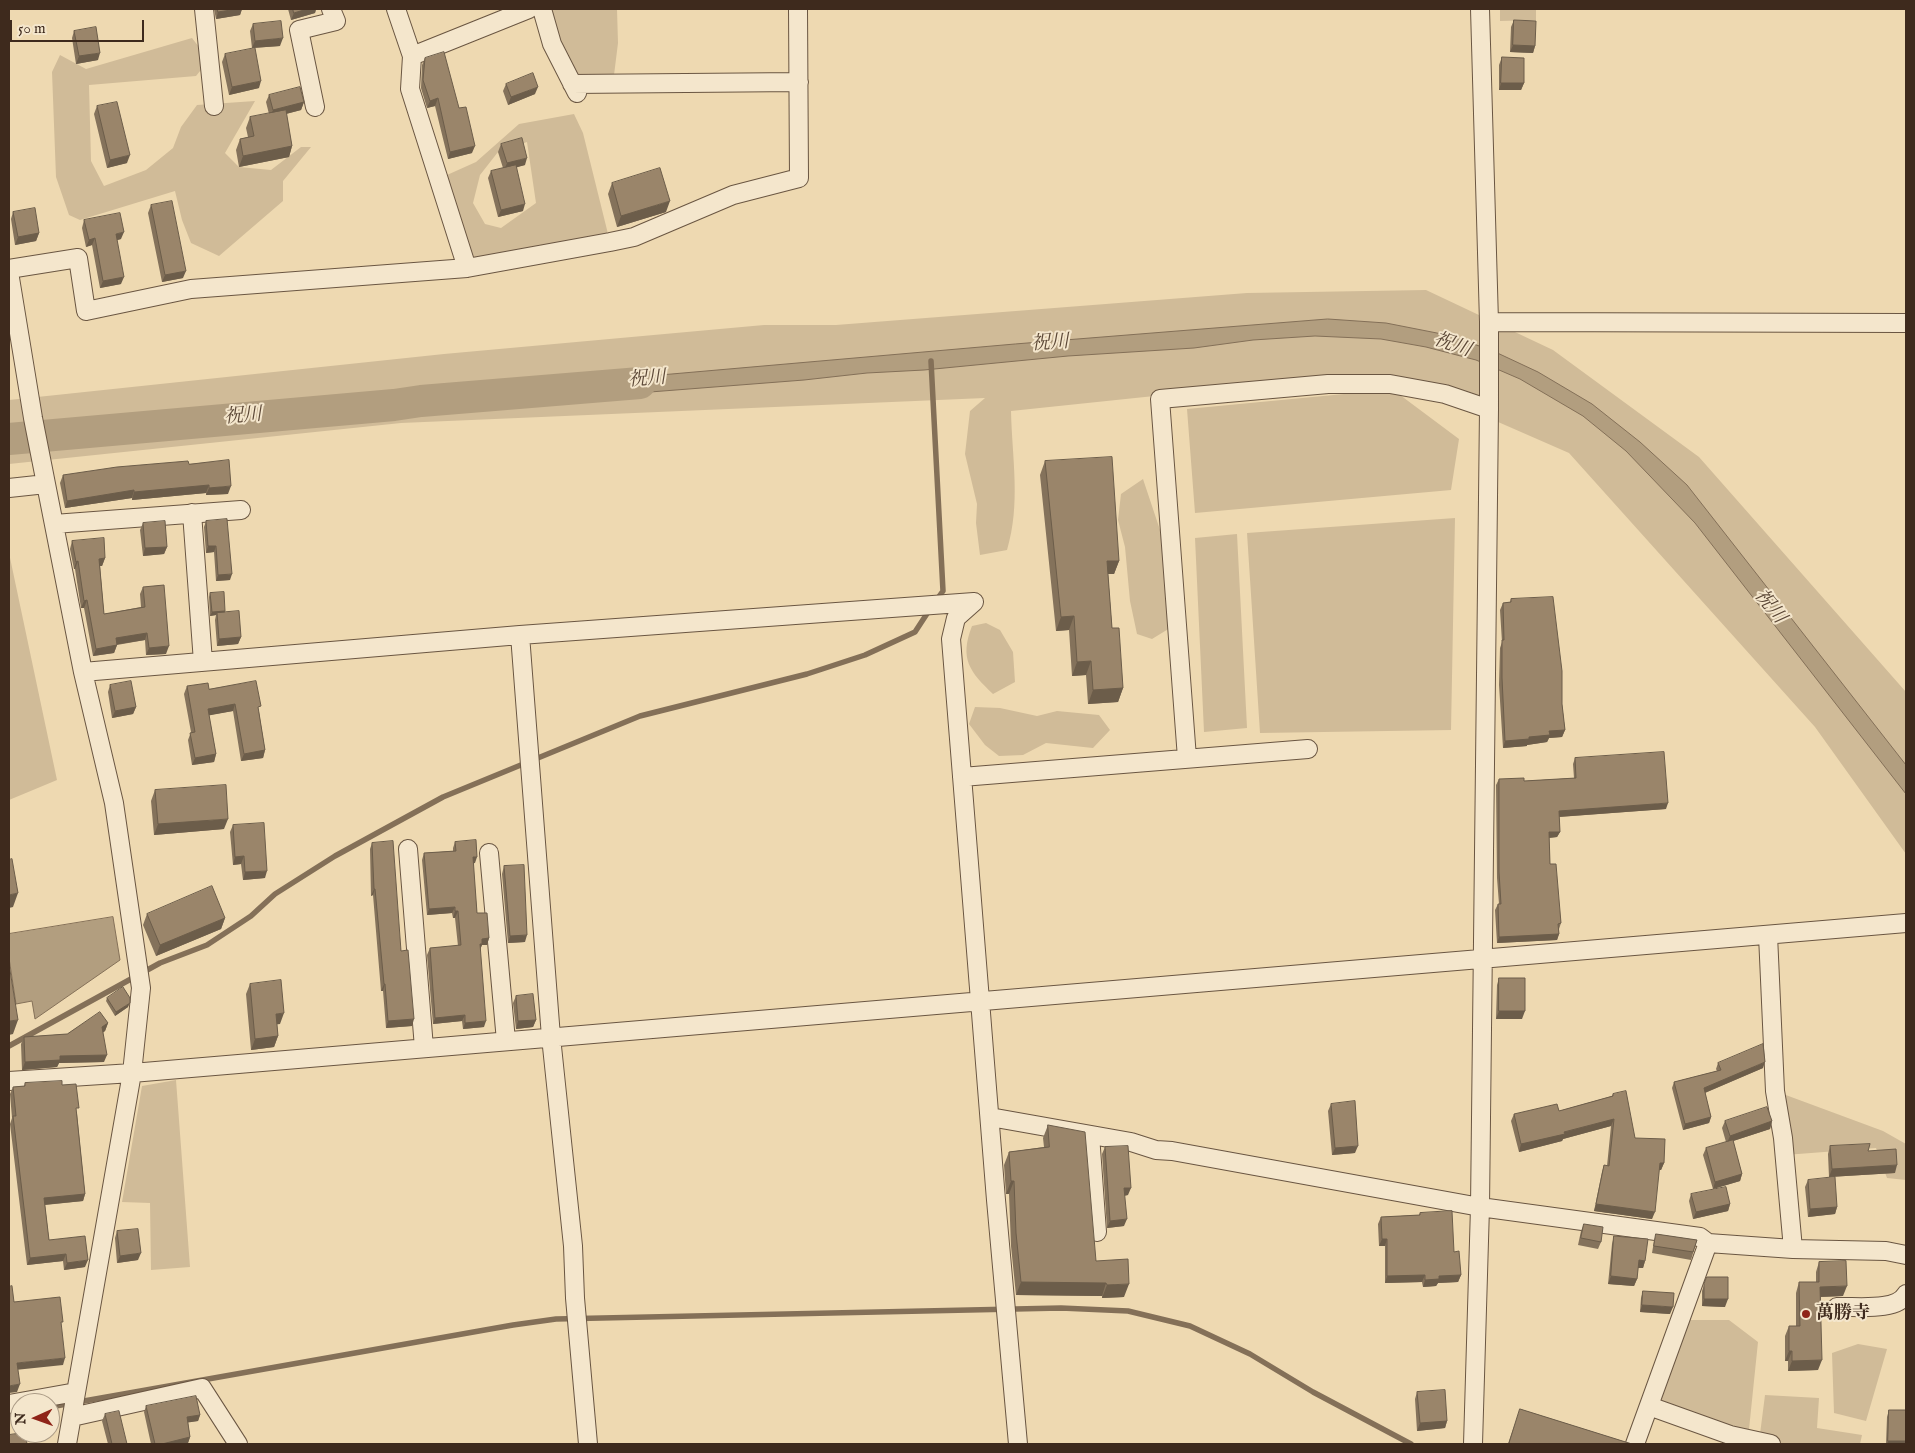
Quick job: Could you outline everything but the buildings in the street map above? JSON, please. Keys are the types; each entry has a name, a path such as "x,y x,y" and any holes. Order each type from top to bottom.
{"street":[{"path":"204,9 214,106"},
{"path":"315,107 299,30 336,21 331,9"},
{"path":"396,9 412,56 410,89 467,268"},
{"path":"412,56 529,9"},
{"path":"542,9 552,44 575,88 799,82"},
{"path":"67,1444 132,1073 141,988 114,803 83,672 33,418 9,271 78,258 86,311 191,289 467,268 634,237 733,195 799,178 798,9"},
{"path":"1473,1444 1480,1207 1489,409 1480,9"},
{"path":"1488,322 1906,323"},
{"path":"1187,758 1160,399 1328,384 1390,384 1445,394 1489,409"},
{"path":"9,488 46,484"},
{"path":"54,524 241,510"},
{"path":"192,513 204,662"},
{"path":"83,672 520,635 974,602 956,618 950,639 1018,1444"},
{"path":"520,635 551,1037 573,1246 575,1298 588,1444"},
{"path":"962,777 1308,749"},
{"path":"408,849 424,1048"},
{"path":"489,853 506,1041"},
{"path":"9,1081 132,1073 1906,923"},
{"path":"1768,935 1775,1091 1783,1138 1794,1249"},
{"path":"990,1117 1131,1142 1156,1150 1172,1151 1480,1207 1700,1237 1708,1244 1794,1249 1886,1251 1906,1255"},
{"path":"1090,1135 1097,1232"},
{"path":"1635,1444 1708,1244"},
{"path":"1837,1306 1890,1306 1903,1300 1906,1294"},
{"path":"72,1417 202,1388 238,1444"},
{"path":"9,1404 76,1392"},
{"path":"1649,1406 1730,1435 1771,1444"}],"shaded area":[{"path":"542,9 617,9 618,43 613,83 572,84"},
{"path":"1500,9 1536,9 1536,20 1500,21"},
{"path":"192,38 209,60 196,76 89,85 91,161 104,186 146,170 173,148 181,127 197,105 255,101 225,153 239,167 271,170 301,147 311,147 283,181 283,201 219,256 191,243 182,220 175,191 80,220 69,215 56,177 52,72 60,55 86,69"},
{"path":"574,114 583,133 610,242 467,268 447,175 476,162 519,124","holes":["527,142 536,203 501,228 485,224 473,203 480,175 498,152"]},
{"path":"1426,290 1553,350 1699,457 1906,692 1906,854 1815,727 1569,453 1425,390 1392,389 1459,439 1451,490 1195,513 1187,409 1386,390 1269,384 1011,411 1015,498 1011,533 1007,550 980,555 976,523 977,504 965,454 970,411 985,398 401,423 9,464 9,400 444,354 764,325 836,325 1247,293"},
{"path":"1143,479 1161,533 1170,628 1152,639 1137,634 1130,601 1125,547 1118,520 1121,494"},
{"path":"1455,518 1451,730 1260,733 1247,533"},
{"path":"1237,534 1247,728 1204,732 1195,538"},
{"path":"9,553 57,780 9,800"},
{"path":"986,623 1000,630 1013,652 1015,682 993,694 973,672 967,656 968,637 972,626"},
{"path":"975,707 1000,708 1037,716 1057,711 1099,715 1110,730 1093,748 1046,743 1023,755 999,756 985,745 969,724"},
{"path":"176,1080 190,1267 151,1270 150,1203 122,1202 142,1086"},
{"path":"1775,1091 1883,1131 1906,1144 1906,1180 1887,1178 1876,1148 1785,1155"},
{"path":"1680,1320 1729,1320 1758,1342 1748,1439 1649,1406"},
{"path":"1858,1344 1887,1349 1866,1421 1834,1413 1832,1353"},
{"path":"1765,1395 1819,1398 1817,1428 1862,1435 1860,1444 1771,1444 1759,1442"}],"water":[{"path":"1328,319 1386,323 1447,335 1491,350 1538,372 1592,404 1640,442 1687,485 1906,765 1906,794 1695,523 1626,451 1583,416 1520,379 1476,360 1426,347 1381,339 1315,336 1253,340 1194,348 1068,356 924,370 867,373 804,380 586,397 603,380"},
{"path":"113,917 120,960 35,1019 32,1001 16,1004 9,958 9,934"}],"waterway":[{"path":"931,361 943,591 935,602"},
{"name":"祝川","path":"9,439 640,383"},
{"path":"9,1046 160,963 207,945 251,916 275,894 335,856 443,797 640,716 807,674 865,655 915,632 930,609"},
{"path":"60,1405 556,1319 1061,1308 1128,1311 1190,1326 1250,1354 1313,1392 1411,1444"}],"place":[{"name":"萬勝寺","path":"1806,1314"}]}
